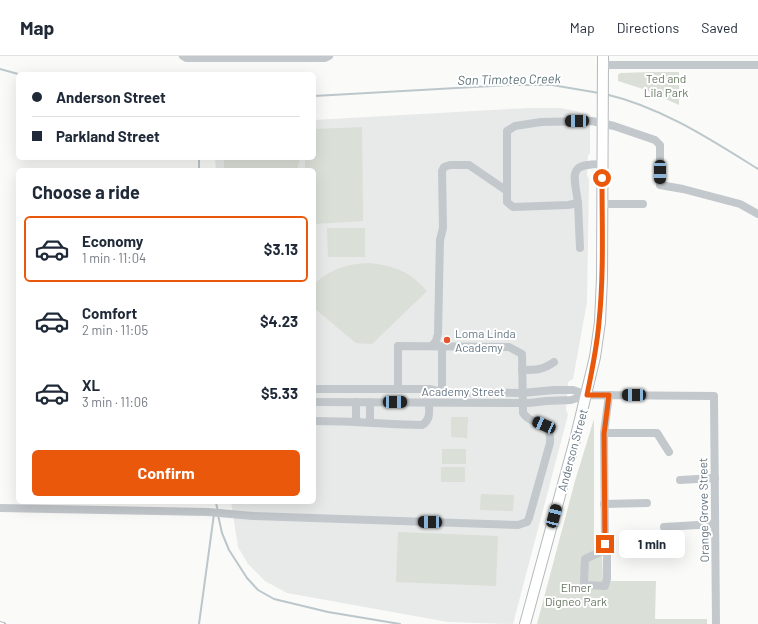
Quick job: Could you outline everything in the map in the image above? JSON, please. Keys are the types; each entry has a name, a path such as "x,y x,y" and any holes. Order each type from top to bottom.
{"main road":[{"name":"Anderson Street","path":"525,624 587,395 595,357 600,322 602,278 602,60"}],"street":[{"path":"183,56 186,58 325,58 329,56"},
{"path":"602,60 758,64"},
{"path":"578,203 568,205 513,206 507,202 507,131 515,126 541,122 577,121 602,123 614,126 655,140 660,145 660,185 683,189 740,204 758,214"},
{"path":"580,248 578,203 574,178 576,171 582,166 602,164"},
{"path":"432,346 436,341 438,334 440,240 443,228 442,171 444,167 450,165 469,166 507,191"},
{"path":"602,204 643,204"},
{"path":"0,508 208,512 254,516 415,522 524,524 529,518 550,436 544,425 524,415 522,403 522,354 509,347 398,346 398,389"},
{"path":"442,346 442,392"},
{"path":"522,370 536,370 545,368 554,362"},
{"name":"Academy Street","path":"316,389 429,389 442,392"},
{"name":"Academy Street","path":"316,394 428,394 442,392 522,393 573,390 587,395"},
{"name":"Academy Street","path":"316,402 522,403 571,400 587,395 714,396"},
{"path":"607,548 585,559 584,582 586,585 605,586 608,579 607,548 605,544 604,434 609,395"},
{"name":"Orange Grove Street","path":"714,396 716,624"},
{"path":"356,402 356,418 358,422"},
{"path":"368,422 370,419 370,402"},
{"path":"316,421 422,424 427,422 429,419 429,403"},
{"path":"604,434 657,434 669,452"},
{"path":"680,480 714,478"},
{"path":"604,504 647,503"},
{"path":"664,527 715,524"}],"shaded area":[{"name":"Loma Linda Academy","path":"528,108 560,108 577,111 590,117 590,154 588,155 587,175 589,180 587,302 573,379 568,382 566,410 568,415 513,624 448,622 287,593 265,581 248,564 238,547 231,504 316,504 316,168 216,168 215,160 316,160 316,120"}],"green space":[{"name":"Ted and Lila Park","path":"679,72 679,105 643,89 618,81 618,75 620,73"},
{"path":"362,127 363,221 316,224 316,168 305,168 305,160 316,160 316,129"},
{"path":"224,160 300,160 298,168 224,168"},
{"path":"327,228 365,228 365,257 328,257"},
{"path":"369,263 394,268 408,274 427,291 372,344 356,343 316,310 316,282 339,268"},
{"path":"451,417 468,417 467,438 451,437"},
{"name":"Elmer Digneo Park","path":"594,419 594,551 602,552 603,581 656,581 655,619 707,619 707,624 537,624 575,481"},
{"path":"442,449 466,449 466,464 442,464"},
{"path":"441,467 465,467 465,482 441,482"},
{"path":"481,494 514,495 513,511 480,510"},
{"path":"398,532 498,536 496,586 396,582"}],"waterway":[{"name":"San Timoteo Creek","path":"0,69 16,73"},
{"name":"San Timoteo Creek","path":"316,96 511,85 552,85 599,93"},
{"name":"San Timoteo Creek","path":"605,94 646,107 684,125 722,146 758,169"},
{"path":"199,160 199,168"},
{"path":"216,504 218,511"},
{"path":"199,624 214,514"},
{"path":"218,515 222,533 229,550 247,578 258,590 274,599 328,612 400,624"}],"railway":[{"path":"0,623 4,624"}],"place":[{"name":"Loma Linda Academy","path":"447,340"}],"route":[{"path":"602,178 602,278 600,322 595,357 587,395 609,395 604,427 605,544"}]}
